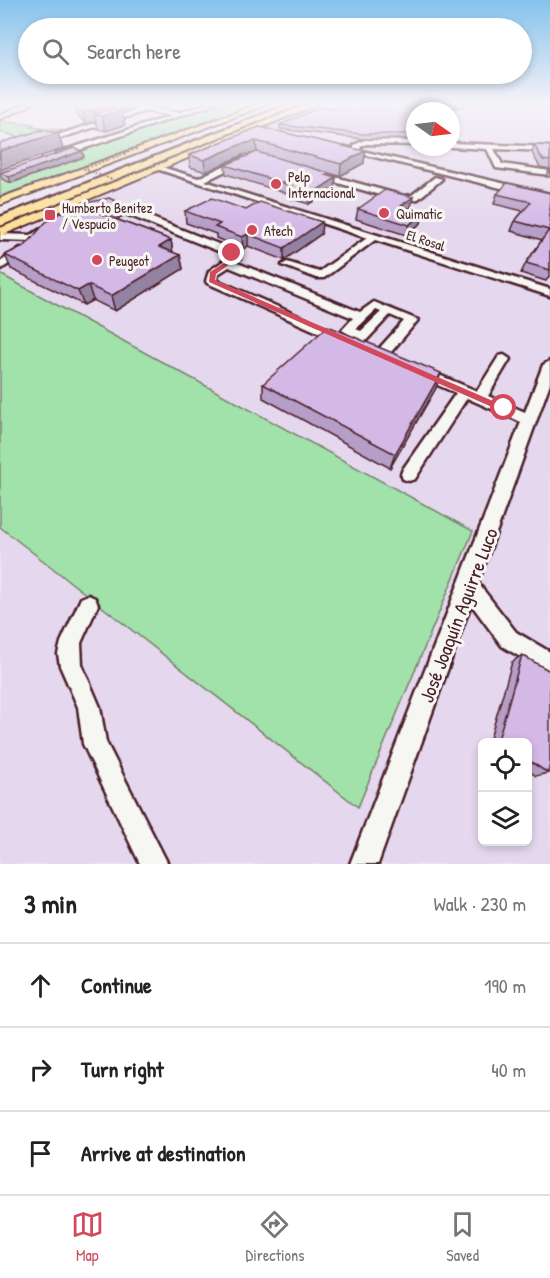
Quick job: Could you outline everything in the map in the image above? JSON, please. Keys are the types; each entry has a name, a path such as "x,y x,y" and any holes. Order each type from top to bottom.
{"highway":[{"path":"83,177 161,144"},
{"path":"0,209 170,144"},
{"path":"0,222 196,144"},
{"path":"0,222 154,169"}],"main road":[{"path":"0,202 158,144"},
{"path":"0,232 215,144"}],"street":[{"path":"0,155 34,144"},
{"path":"49,159 93,144"},
{"path":"359,152 356,146 360,144"},
{"path":"460,146 513,150 550,149"},
{"path":"490,148 499,166 550,173"},
{"path":"308,172 404,199 415,197 438,179 336,150 359,152 550,197"},
{"path":"513,150 536,172"},
{"path":"198,181 254,157"},
{"name":"El Rosal","path":"154,169 550,293"},
{"path":"94,208 114,206 232,253 235,258 213,273 211,281 372,349"},
{"path":"0,267 16,258 33,238 62,222"},
{"path":"0,237 33,238"},
{"path":"287,265 320,276 374,237"},
{"path":"228,263 361,317"},
{"path":"213,273 348,330 372,349"},
{"path":"348,330 374,305 412,320 372,349"},
{"path":"372,349 388,311"},
{"path":"480,398 504,359"},
{"name":"José Joaquín Aguirre Luco","path":"364,864 531,420 546,389 550,365"},
{"path":"412,368 531,420"},
{"path":"409,474 465,391"},
{"path":"468,585 509,639 550,664"},
{"path":"88,605 71,642 69,654 72,666 89,707 95,744 154,864"}],"path":[{"path":"137,149 84,169 116,181 166,160"}],"shaded area":[{"path":"224,144 406,144 406,156 460,156 460,144 550,144 550,864 0,864 0,235"}],"green space":[{"path":"97,144 151,144 0,200 0,177"},
{"path":"0,274 473,531 358,807 0,527"}],"building":[{"path":"0,144 22,144 0,151"},
{"path":"216,144 241,144 204,160 189,155"},
{"path":"268,144 335,144 365,151 341,164"},
{"path":"534,145 550,146 550,161 543,160"},
{"path":"74,148 82,151 9,177 0,173"},
{"path":"257,152 329,173 326,175 336,178 310,195 288,188 292,186 225,165"},
{"path":"507,183 550,193 550,270 526,263 549,230 515,221 531,202 497,194"},
{"path":"385,190 413,197 401,206 423,213 409,225 358,209"},
{"name":"Peugeot","path":"109,198 120,203 99,213 171,240 159,247 180,255 111,296 88,285 78,291 5,255 26,245 45,223 60,213 86,203"},
{"path":"212,198 246,210 260,202 322,222 284,248 248,234 242,237 215,227 220,224 185,211"},
{"path":"328,326 441,373 395,454 263,384"},
{"path":"522,655 550,671 550,764 548,773 532,763 532,738 499,738"}],"place":[{"name":"Pelp Internacional","path":"276,184"},
{"name":"Quimatic","path":"384,213"},
{"name":"Humberto Benitez / Vespucio","path":"50,215"},
{"name":"Atech","path":"252,230"},
{"name":"Peugeot","path":"97,260"}],"route":[{"path":"232,253 236,256 235,258 213,273 210,277 211,281 504,408"}]}
